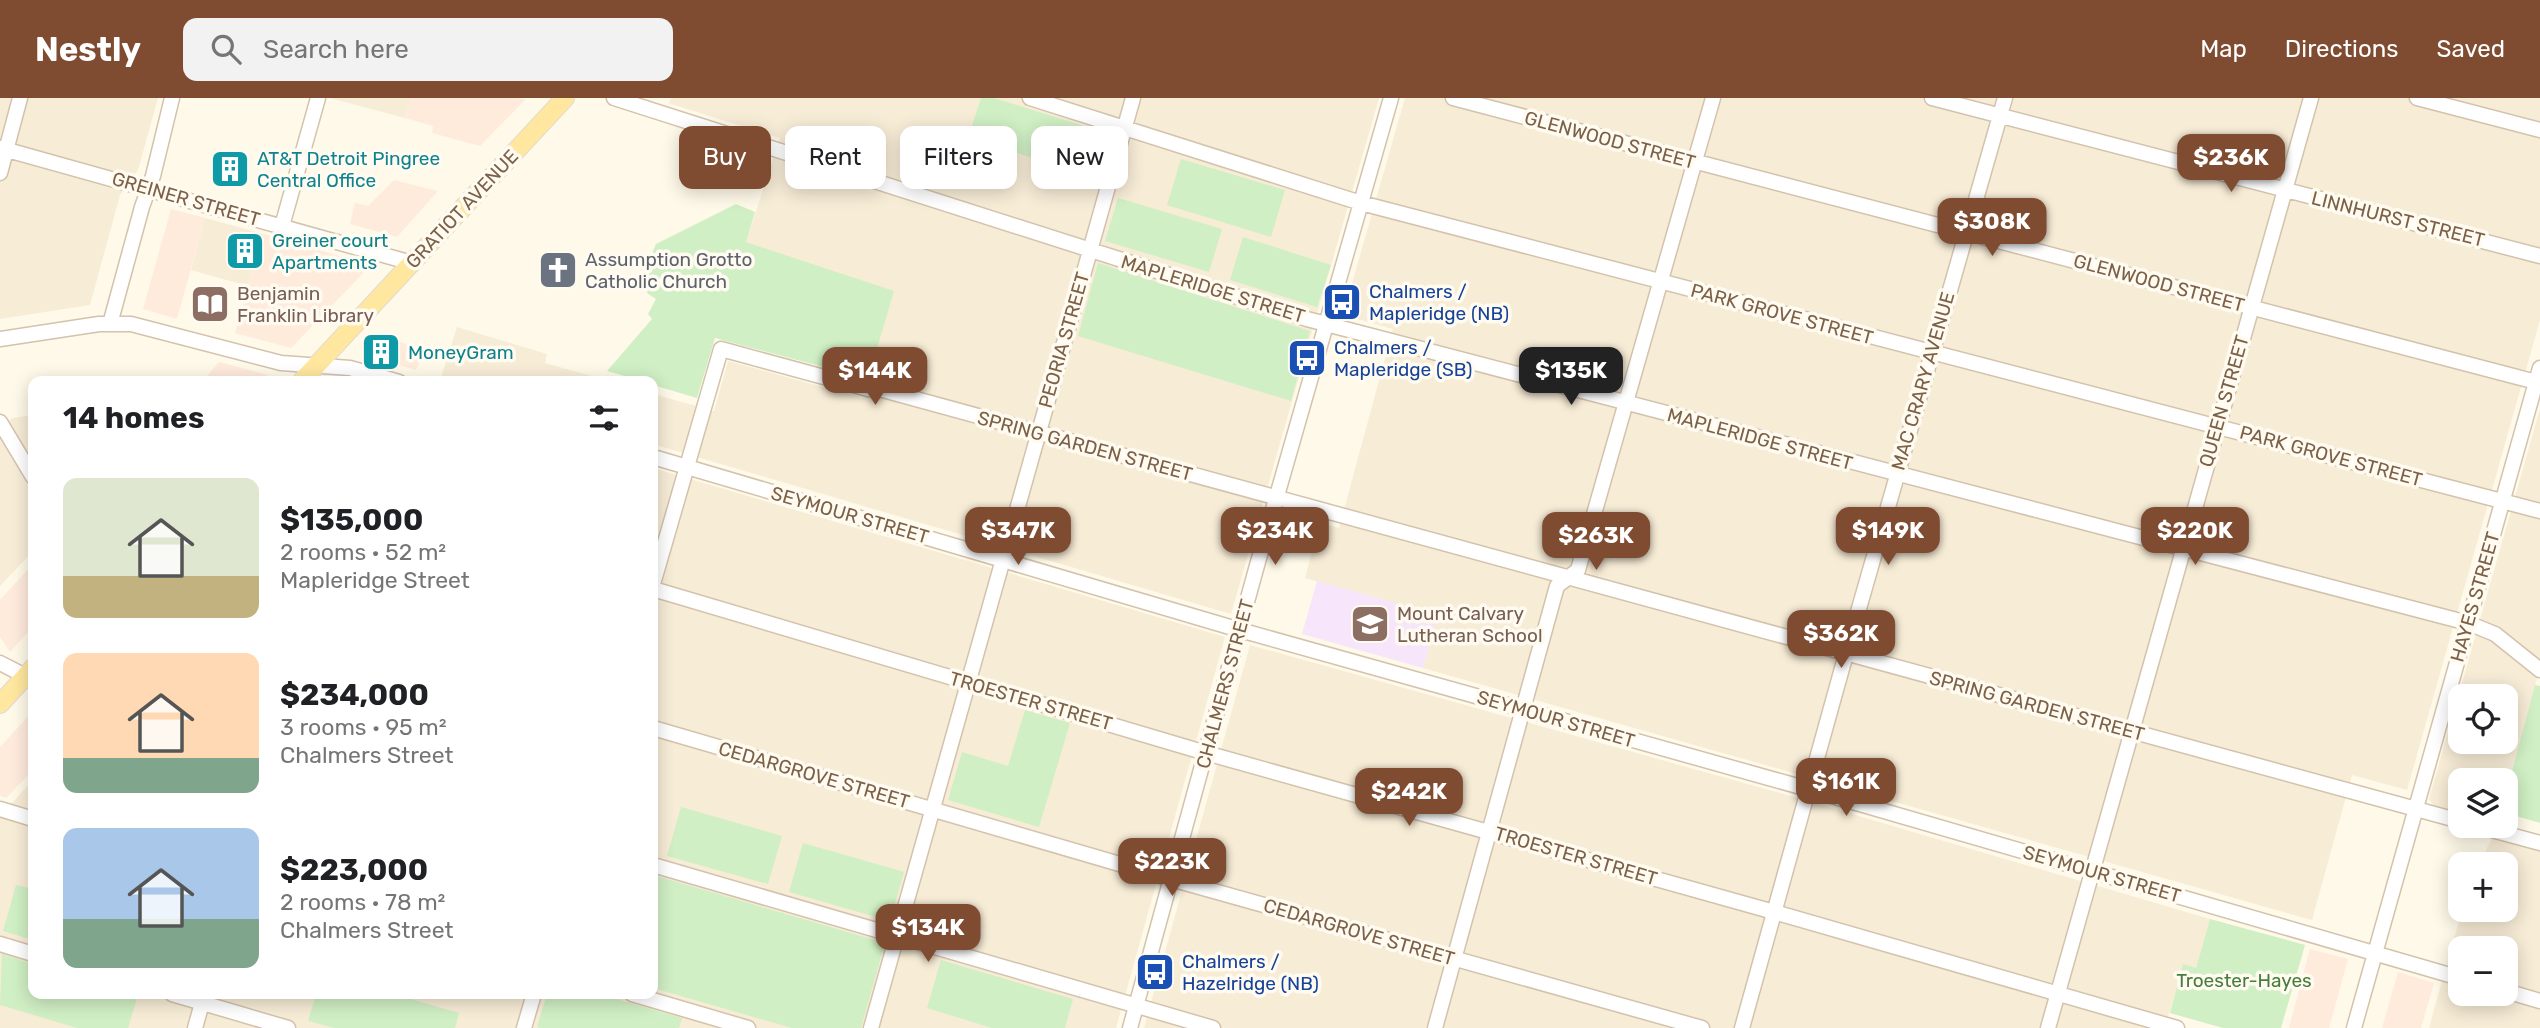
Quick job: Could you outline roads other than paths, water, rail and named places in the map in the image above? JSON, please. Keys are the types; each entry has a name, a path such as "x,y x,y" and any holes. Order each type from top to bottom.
{"main road":[{"name":"GRATIOT AVENUE","path":"307,376 562,99"},
{"path":"0,704 28,677"}],"street":[{"path":"0,173 3,149 20,98"},
{"path":"110,324 172,98"},
{"path":"282,226 318,98"},
{"name":"MAPLERIDGE STREET","path":"614,98 1326,324 2468,623 2495,634 2540,670"},
{"name":"PARK GROVE STREET","path":"1030,98 1118,126"},
{"name":"PEORIA STREET","path":"1125,126 1133,98"},
{"name":"CHALMERS STREET","path":"1130,1028 1276,498 1391,98"},
{"name":"GLENWOOD STREET","path":"1453,98 2251,307 2539,378"},
{"path":"1435,1028 1557,586 1578,570 1713,98"},
{"name":"LINNHURST STREET","path":"1932,98 2540,256"},
{"name":"MAC CRARY AVENUE","path":"1742,1028 2004,98"},
{"name":"QUEEN STREET","path":"2048,1028 2311,98"},
{"path":"2417,98 2540,130"},
{"name":"PARK GROVE STREET","path":"1128,129 1361,203 2540,511"},
{"name":"GREINER STREET","path":"3,149 412,262"},
{"name":"PEORIA STREET","path":"871,1028 1106,189"},
{"path":"0,339 110,324 131,324 281,363 350,369 376,376"},
{"name":"SPRING GARDEN STREET","path":"686,467 721,349 868,389 883,390 2448,818"},
{"name":"HAYES STREET","path":"2354,1028 2539,378"},
{"path":"0,422 28,469"},
{"name":"SEYMOUR STREET","path":"658,459 1240,630 1808,789 2448,974"},
{"path":"658,569 686,467"},
{"name":"TROESTER STREET","path":"658,589 1206,752 2177,1028"},
{"path":"0,663 28,674"},
{"name":"CEDARGROVE STREET","path":"658,729 1171,879 1702,1028"},
{"path":"0,809 28,817"},
{"path":"2518,837 2540,843"},
{"path":"658,866 1213,1028"},
{"path":"0,944 28,952"},
{"path":"2518,995 2540,1001"},
{"path":"195,1028 204,999"},
{"path":"207,999 288,1028"},
{"path":"524,1028 533,999"},
{"path":"649,999 748,1028"}],"place":[{"name":"AT&T Detroit Pingree Central Office","path":"230,169"},
{"name":"Greiner court Apartments","path":"245,251"},
{"name":"Assumption Grotto Catholic Church","path":"558,270"},
{"name":"Chalmers / Mapleridge (NB)","path":"1342,302"},
{"name":"Benjamin Franklin Library","path":"210,304"},
{"name":"MoneyGram","path":"381,352"},
{"name":"Chalmers / Mapleridge (SB)","path":"1307,358"},
{"name":"Mount Calvary Lutheran School","path":"1370,624"},
{"name":"Chalmers / Hazelridge (NB)","path":"1155,972"}],"park label":[{"name":"Troester-Hayes","path":"2244,980"}]}
